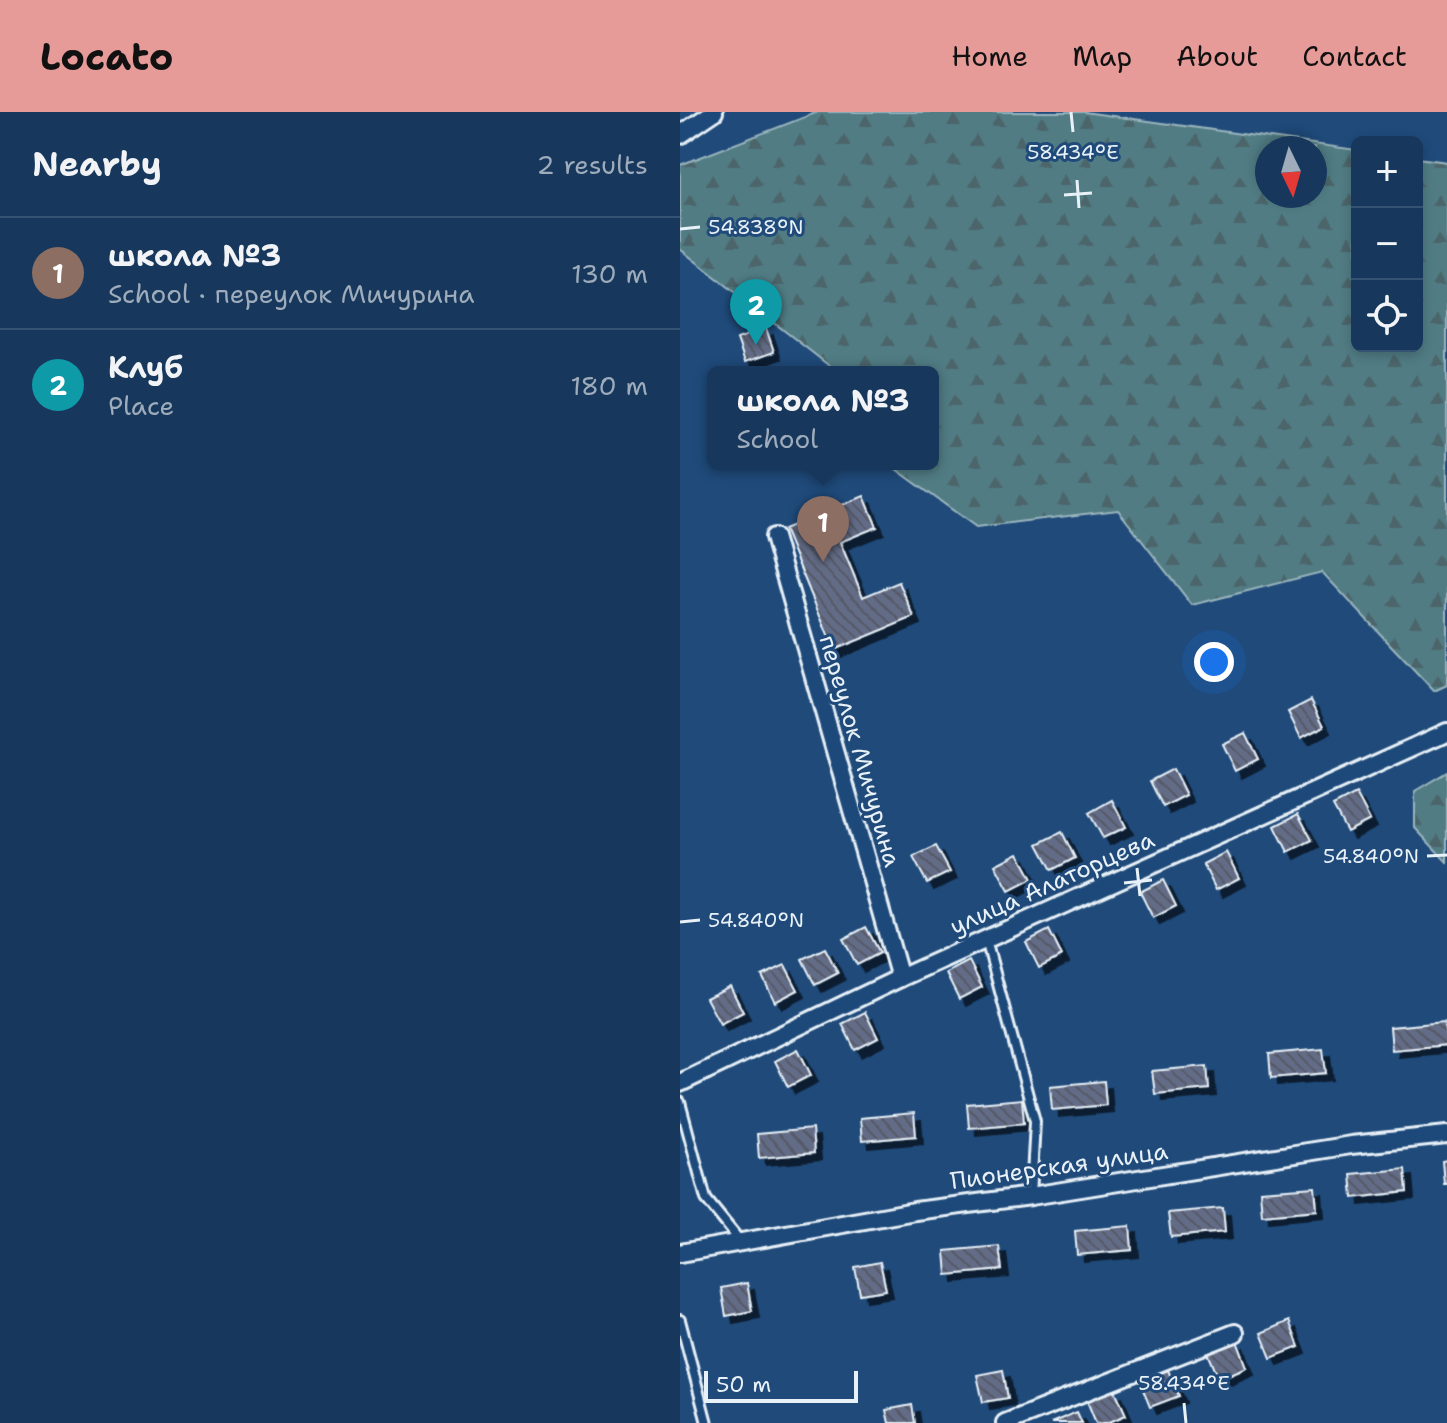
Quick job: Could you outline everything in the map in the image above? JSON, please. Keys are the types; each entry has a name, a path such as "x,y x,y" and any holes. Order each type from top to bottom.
{"street":[{"path":"680,135 714,112"},
{"name":"переулок Мичурина","path":"774,537 900,978"},
{"name":"улица Алаторцева","path":"680,1083 985,939 1447,732"},
{"name":"Пионерская улица","path":"680,1253 915,1211 1031,1196 1351,1145 1447,1135"},
{"path":"1005,1423 1235,1333"}],"lane":[{"path":"985,939 1035,1121 1031,1196"},
{"path":"680,1102 706,1199 740,1242"},
{"path":"680,1320 707,1423"}],"green space":[{"path":"818,112 1084,112 1256,136 1255,208 1327,208 1327,146 1351,149 1351,352 1423,352 1423,159 1447,162 1447,685 1434,691 1322,572 1192,605 1118,510 976,527 897,470 939,470 939,366 829,366 680,249 680,165"},
{"path":"1447,772 1447,862 1415,828 1415,791"}],"building":[{"path":"766,328 774,352 745,362 737,339"},
{"path":"864,496 877,527 840,542 863,597 899,582 914,617 834,650 784,529"},
{"path":"1311,700 1324,726 1301,738 1288,712"},
{"path":"1245,733 1258,759 1235,771 1222,744"},
{"path":"1173,769 1186,795 1163,807 1150,781"},
{"path":"1356,794 1370,820 1347,832 1333,806"},
{"path":"1112,800 1126,827 1103,838 1089,813"},
{"path":"1298,814 1312,840 1288,852 1275,826"},
{"path":"1062,832 1075,858 1052,870 1038,844"},
{"path":"936,846 950,872 927,883 913,857"},
{"path":"1226,852 1239,878 1216,890 1203,864"},
{"path":"1018,853 1032,879 1009,891 995,865"},
{"path":"1163,880 1176,906 1153,918 1140,892"},
{"path":"866,927 880,953 857,965 843,939"},
{"path":"1049,930 1062,956 1039,968 1026,942"},
{"path":"825,948 838,973 815,985 802,959"},
{"path":"969,961 982,987 959,999 946,973"},
{"path":"785,965 798,990 775,1002 762,976"},
{"path":"730,986 743,1012 720,1024 706,998"},
{"path":"865,1012 878,1038 855,1050 842,1024"},
{"path":"1444,1022 1447,1045 1392,1050 1390,1027"},
{"path":"798,1049 811,1075 788,1087 775,1061"},
{"path":"1323,1049 1326,1073 1271,1078 1269,1054"},
{"path":"1207,1066 1209,1089 1155,1094 1152,1071"},
{"path":"1104,1081 1106,1105 1052,1110 1050,1086"},
{"path":"1022,1099 1024,1123 969,1128 967,1104"},
{"path":"914,1113 916,1136 862,1141 860,1118"},
{"path":"812,1129 814,1153 759,1158 757,1134"},
{"path":"1447,1160 1447,1184 1444,1184 1442,1161"},
{"path":"1405,1169 1407,1192 1353,1198 1351,1174"},
{"path":"1315,1187 1317,1210 1262,1215 1260,1191"},
{"path":"1223,1208 1225,1232 1171,1237 1168,1213"},
{"path":"1130,1226 1132,1250 1077,1255 1075,1231"},
{"path":"999,1246 1002,1270 947,1275 945,1251"},
{"path":"880,1262 886,1290 860,1294 855,1267"},
{"path":"747,1283 752,1311 726,1316 721,1288"},
{"path":"1289,1321 1299,1347 1271,1358 1261,1333"},
{"path":"1237,1341 1247,1367 1219,1379 1208,1353"},
{"path":"1003,1370 1008,1398 983,1402 977,1375"},
{"path":"1168,1370 1179,1396 1150,1407 1140,1382"},
{"path":"1115,1390 1126,1415 1107,1423 1096,1423 1087,1401"},
{"path":"912,1405 915,1423 889,1423 886,1410"},
{"path":"1077,1412 1082,1423 1051,1423"}],"place":[{"name":"Клуб","path":"756,345"},
{"name":"школа №3","path":"823,562"}]}
